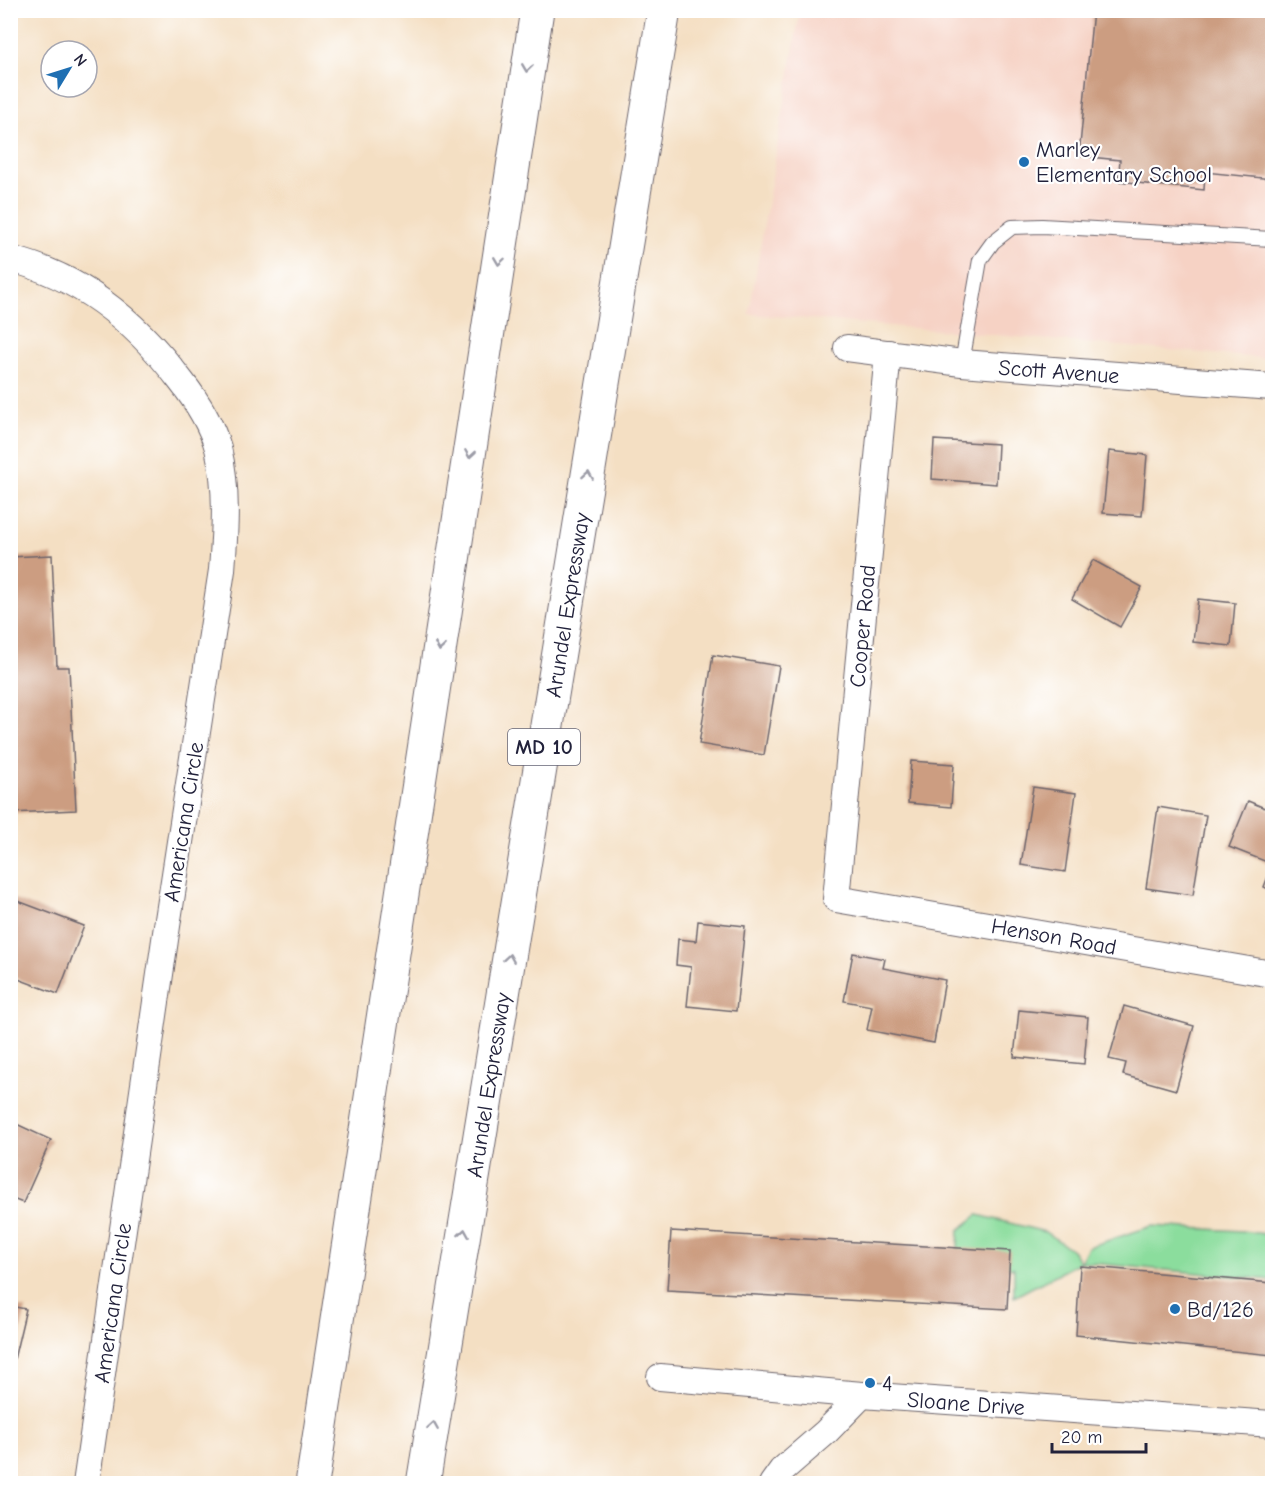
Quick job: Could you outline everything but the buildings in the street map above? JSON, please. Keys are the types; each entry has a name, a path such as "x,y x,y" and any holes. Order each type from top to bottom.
{"highway":[{"path":"312,1484 537,10"},
{"name":"Arundel Expressway","path":"423,1484 664,10"}],"street":[{"name":"Americana Circle","path":"10,259 58,275 90,293 117,312 167,362 207,420 217,447 224,485 225,526 222,570 86,1484"},
{"name":"Scott Avenue","path":"847,348 962,363 1272,387"},
{"name":"Cooper Road","path":"836,899 888,354"},
{"name":"Henson Road","path":"836,899 1272,974"},
{"name":"Sloane Drive","path":"660,1377 862,1395 1272,1424"},
{"path":"772,1484 782,1470 826,1432 862,1395"}],"lane":[{"path":"962,363 980,260 993,242 1012,227 1042,226 1272,239"}],"shaded area":[{"name":"Marley Elementary School","path":"800,11 1272,11 1272,359 749,314"}],"green space":[{"path":"978,1215 1045,1232 1072,1250 1080,1262 1014,1297 1014,1268 957,1261 959,1230"},
{"path":"1152,1226 1272,1235 1272,1280 1080,1262 1088,1247"}],"place":[{"name":"Marley Elementary School","path":"1024,162"},
{"name":"Bd/126","path":"1175,1309"},
{"name":"4","path":"870,1383"}]}
